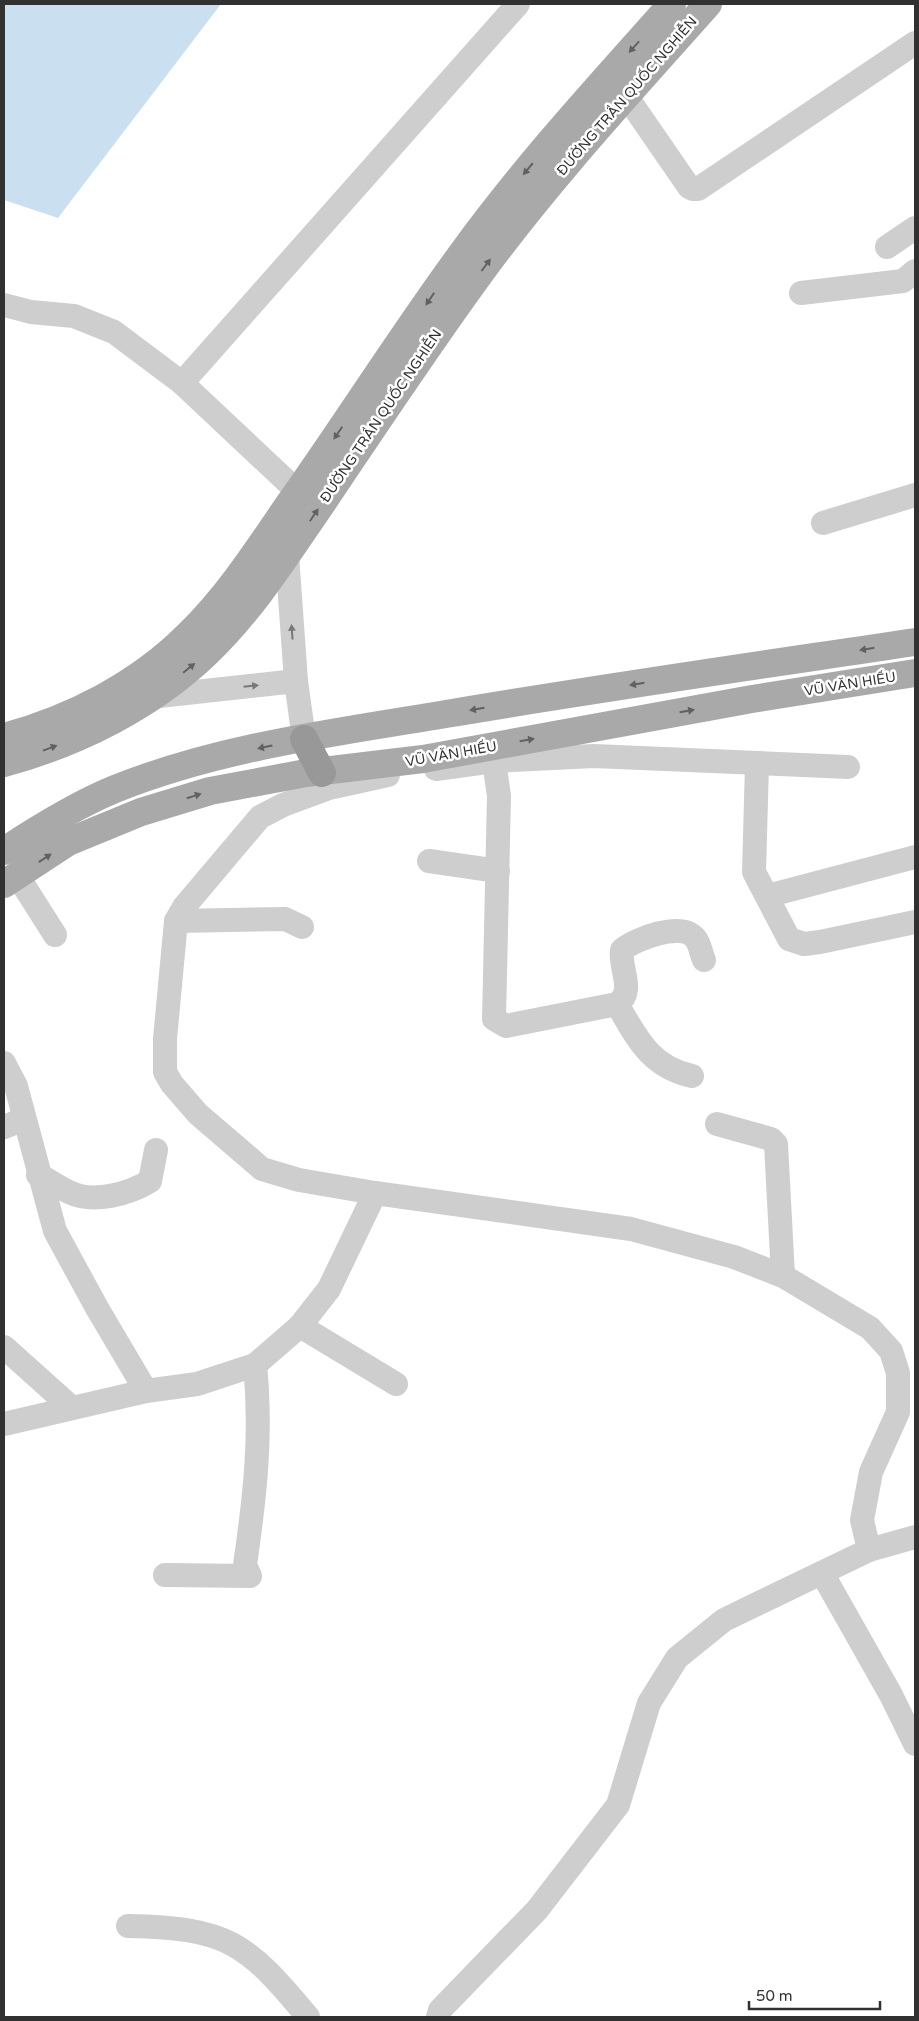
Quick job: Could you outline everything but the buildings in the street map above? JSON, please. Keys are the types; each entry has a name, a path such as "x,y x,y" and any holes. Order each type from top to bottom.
{"highway":[{"path":"304,739 322,773"}],"main road":[{"name":"ĐƯỜNG TRẦN QUỐC NGHIỄN","path":"4,763 73,739 126,713 169,685 212,648 236,622 287,555 480,273 532,206 708,4"},
{"name":"ĐƯỜNG TRẦN QUỐC NGHIỄN","path":"4,737 64,717 112,693 154,665 188,636 247,565 459,257 511,188 605,79 662,9"},
{"path":"4,851 75,808 122,786 156,774 221,756 304,739 493,706 915,642"},
{"name":"VŨ VĂN HIẾU","path":"10,880 68,842 141,812 210,791 306,773 424,765 752,699 915,673"}],"street":[{"path":"182,383 518,4"},
{"path":"605,79 627,97 689,187 693,190 705,185 915,44"},
{"path":"887,248 915,228"},
{"path":"801,293 902,281 915,271"},
{"path":"4,305 31,312 74,316 114,332 182,383 298,492"},
{"path":"824,523 915,495"},
{"path":"287,555 296,681 304,739"},
{"path":"150,697 296,681"},
{"path":"848,767 594,756 424,765 329,788 260,817 190,900 176,921 164,1058 165,1072 172,1084 198,1114 262,1169 290,1178 375,1193 631,1229 734,1257 783,1276 870,1328 891,1351 898,1373 898,1412 871,1472 862,1520 869,1550"},
{"path":"494,761 500,796 494,1020 506,1026 617,1004 624,999 626,992 627,981 620,962 622,950 630,944 652,935 668,932 686,932 695,938 704,960"},
{"path":"757,764 754,872 789,939 804,944 915,922"},
{"path":"767,896 915,857"},
{"path":"429,861 498,871"},
{"path":"10,880 55,935"},
{"path":"176,921 285,919 302,927"},
{"path":"617,1004 639,1042 648,1052 666,1068 692,1076"},
{"path":"4,1063 16,1086 14,1123 38,1175 55,1231 97,1308 146,1391"},
{"path":"717,1124 771,1139 776,1144 783,1276"},
{"path":"38,1175 70,1193 94,1198 123,1192 138,1188 150,1181 156,1150"},
{"path":"6,1427 72,1408 146,1391 197,1384 255,1364 300,1326 329,1289 375,1193"},
{"path":"300,1326 396,1384"},
{"path":"4,1347 72,1408"},
{"path":"164,1575 250,1576 245,1565 258,1457 259,1410 255,1364"},
{"path":"433,2015 537,1910 618,1805 649,1703 677,1658 724,1620 869,1550 915,1537"},
{"path":"822,1574 913,1733"},
{"path":"128,1926 196,1930 231,1943 261,1963 308,2017"}],"water":[{"path":"4,4 221,4 58,218 4,200"}]}
